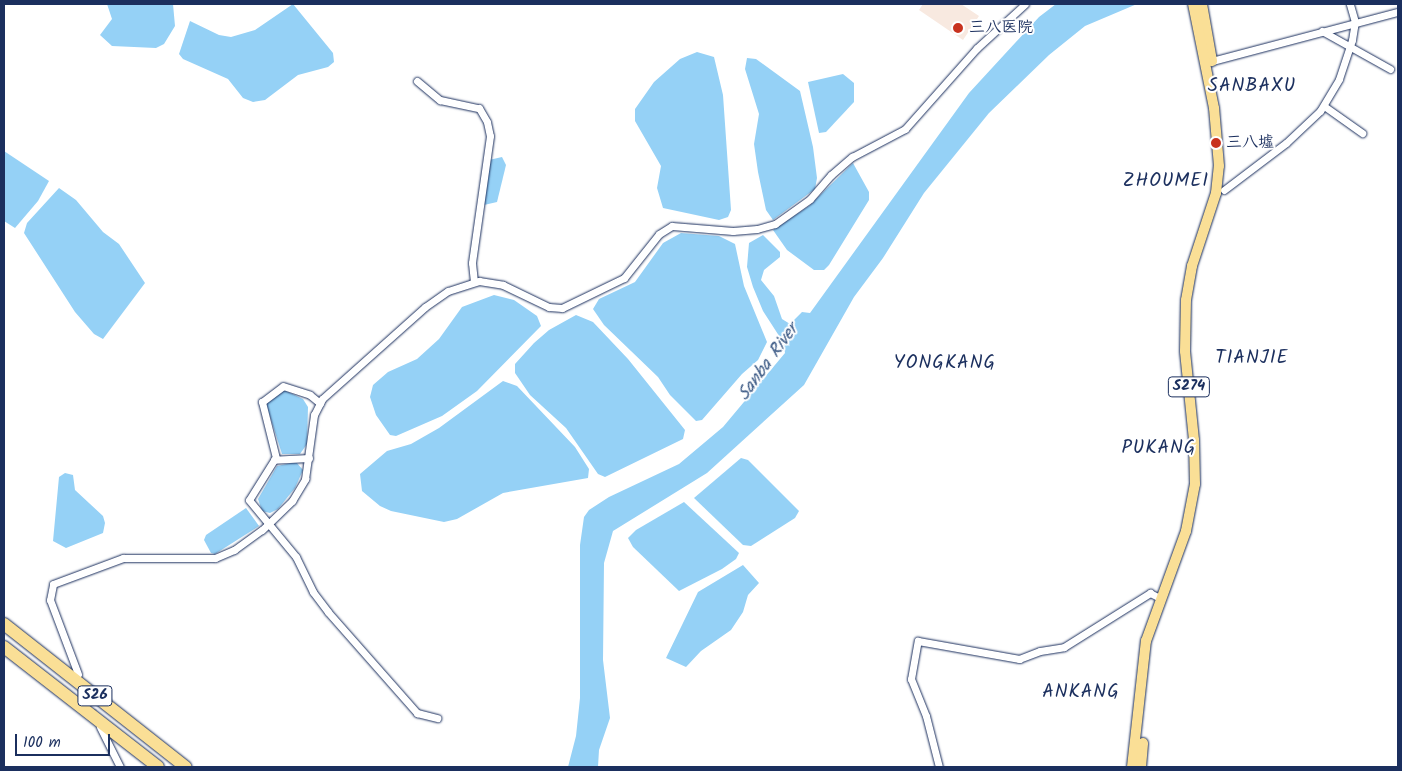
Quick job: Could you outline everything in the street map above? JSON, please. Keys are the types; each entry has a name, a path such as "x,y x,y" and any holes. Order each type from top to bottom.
{"highway":[{"name":"S26","path":"4,624 186,767"},
{"name":"S26","path":"4,647 158,767"}],"main road":[{"name":"S274","path":"1132,767 1142,661 1160,598 1193,506 1195,458 1185,351 1186,300 1192,266 1212,210 1219,175 1214,108 1193,4"},
{"name":"S274","path":"1141,767 1153,642 1199,508 1202,458 1192,351 1193,300 1199,267 1224,190 1225,138 1202,4"}],"street":[{"path":"78,674 50,600 53,584 123,558 219,557 238,548 268,525 297,494 307,475 314,415 320,403 425,307 448,291 474,282 504,285 549,307 562,308 624,278 659,234 672,226 732,231 757,229 775,224 810,199 831,175 852,157 905,129 977,48 1025,4"},
{"path":"1224,190 1286,143 1324,106 1339,79 1350,44 1355,22 1350,4"},
{"path":"1212,61 1398,12"},
{"path":"1322,31 1350,44 1390,69"},
{"path":"418,81 440,100 479,108 488,122 490,136 472,263 474,282"},
{"path":"1324,106 1362,134"},
{"path":"276,458 262,402 283,386 310,395 320,403"},
{"path":"309,458 276,458 270,463 249,500 268,525 296,556 313,592 414,710 424,717 437,718"},
{"path":"939,767 926,716 911,679 918,641 1019,659 1040,651 1064,647 1150,593 1160,598"},
{"path":"100,727 120,767"}],"shaded area":[{"name":"三八医院","path":"923,4 961,4 979,16 963,40 919,10"}],"water":[{"path":"107,4 173,4 175,26 164,44 156,48 112,46 100,35 112,19"},
{"path":"293,4 333,53 334,62 328,67 298,75 265,100 253,102 243,98 228,79 183,59 179,54 190,21 219,35 231,37 255,30"},
{"path":"1056,4 1137,4 1085,26 1049,55 989,113 924,193 883,258 854,297 804,385 707,473 613,531 604,563 603,660 610,718 599,750 598,767 568,767 576,736 580,698 580,545 584,517 589,510 609,497 679,464 723,427 785,353 783,342 763,311 753,287 747,267 749,243 763,235 780,252 780,257 764,270 761,280 774,296 782,319 790,324 802,312 810,313 969,93 1039,17"},
{"path":"697,52 714,57 723,95 731,210 728,217 719,220 663,208 657,188 661,166 635,121 635,109 654,82 680,59"},
{"path":"747,58 756,59 800,91 813,147 817,178 815,189 773,220 766,210 758,172 754,144 759,114 745,69"},
{"path":"843,74 854,83 854,102 826,132 819,133 808,82"},
{"path":"4,151 49,181 38,201 15,228 4,221"},
{"path":"502,157 506,165 497,202 484,205 489,160"},
{"path":"853,163 869,192 869,200 829,265 824,270 814,270 787,250 773,230 809,206"},
{"path":"59,188 76,200 103,232 119,244 145,283 103,339 94,334 75,312 24,233 27,223"},
{"path":"681,233 719,236 735,244 744,286 767,342 758,360 742,374 702,420 696,421 670,395 658,377 604,325 593,309 599,299 635,282 663,243"},
{"path":"494,295 514,300 537,316 541,326 477,391 442,416 396,436 390,435 376,415 370,397 373,385 388,372 417,359 439,339 462,307"},
{"path":"576,315 593,322 628,359 685,430 683,439 605,477 598,474 566,428 530,395 515,373 515,364 534,343 549,330"},
{"path":"503,381 517,386 575,447 589,469 588,478 503,493 457,519 444,522 391,511 380,506 362,491 360,474 387,451 411,444 439,428"},
{"path":"282,389 303,399 308,407 307,444 300,454 282,454 266,404"},
{"path":"741,458 748,460 799,511 795,518 751,546 743,545 694,498"},
{"path":"296,462 303,470 295,488 278,509 270,513 262,511 258,499 277,466"},
{"path":"65,473 73,475 75,490 103,516 105,523 103,533 66,548 53,541 59,477"},
{"path":"684,502 739,553 736,559 722,569 679,591 633,547 628,538 636,530"},
{"path":"246,508 259,526 215,554 211,553 204,540 206,535"},
{"path":"743,565 759,583 748,595 743,612 731,630 701,651 686,667 666,658 698,592"}],"tunnel":[{"path":"85,690 95,715"}],"place":[{"name":"三八医院","path":"958,28"},
{"name":"三八墟","path":"1216,143"}],"district":[{"name":"SANBAXU","path":"1252,87"},
{"name":"ZHOUMEI","path":"1166,182"},
{"name":"TIANJIE","path":"1252,359"},
{"name":"YONGKANG","path":"945,364"},
{"name":"PUKANG","path":"1159,449"},
{"name":"ANKANG","path":"1081,693"}],"water label":[{"name":"Sanba River","path":"769,363"}]}
